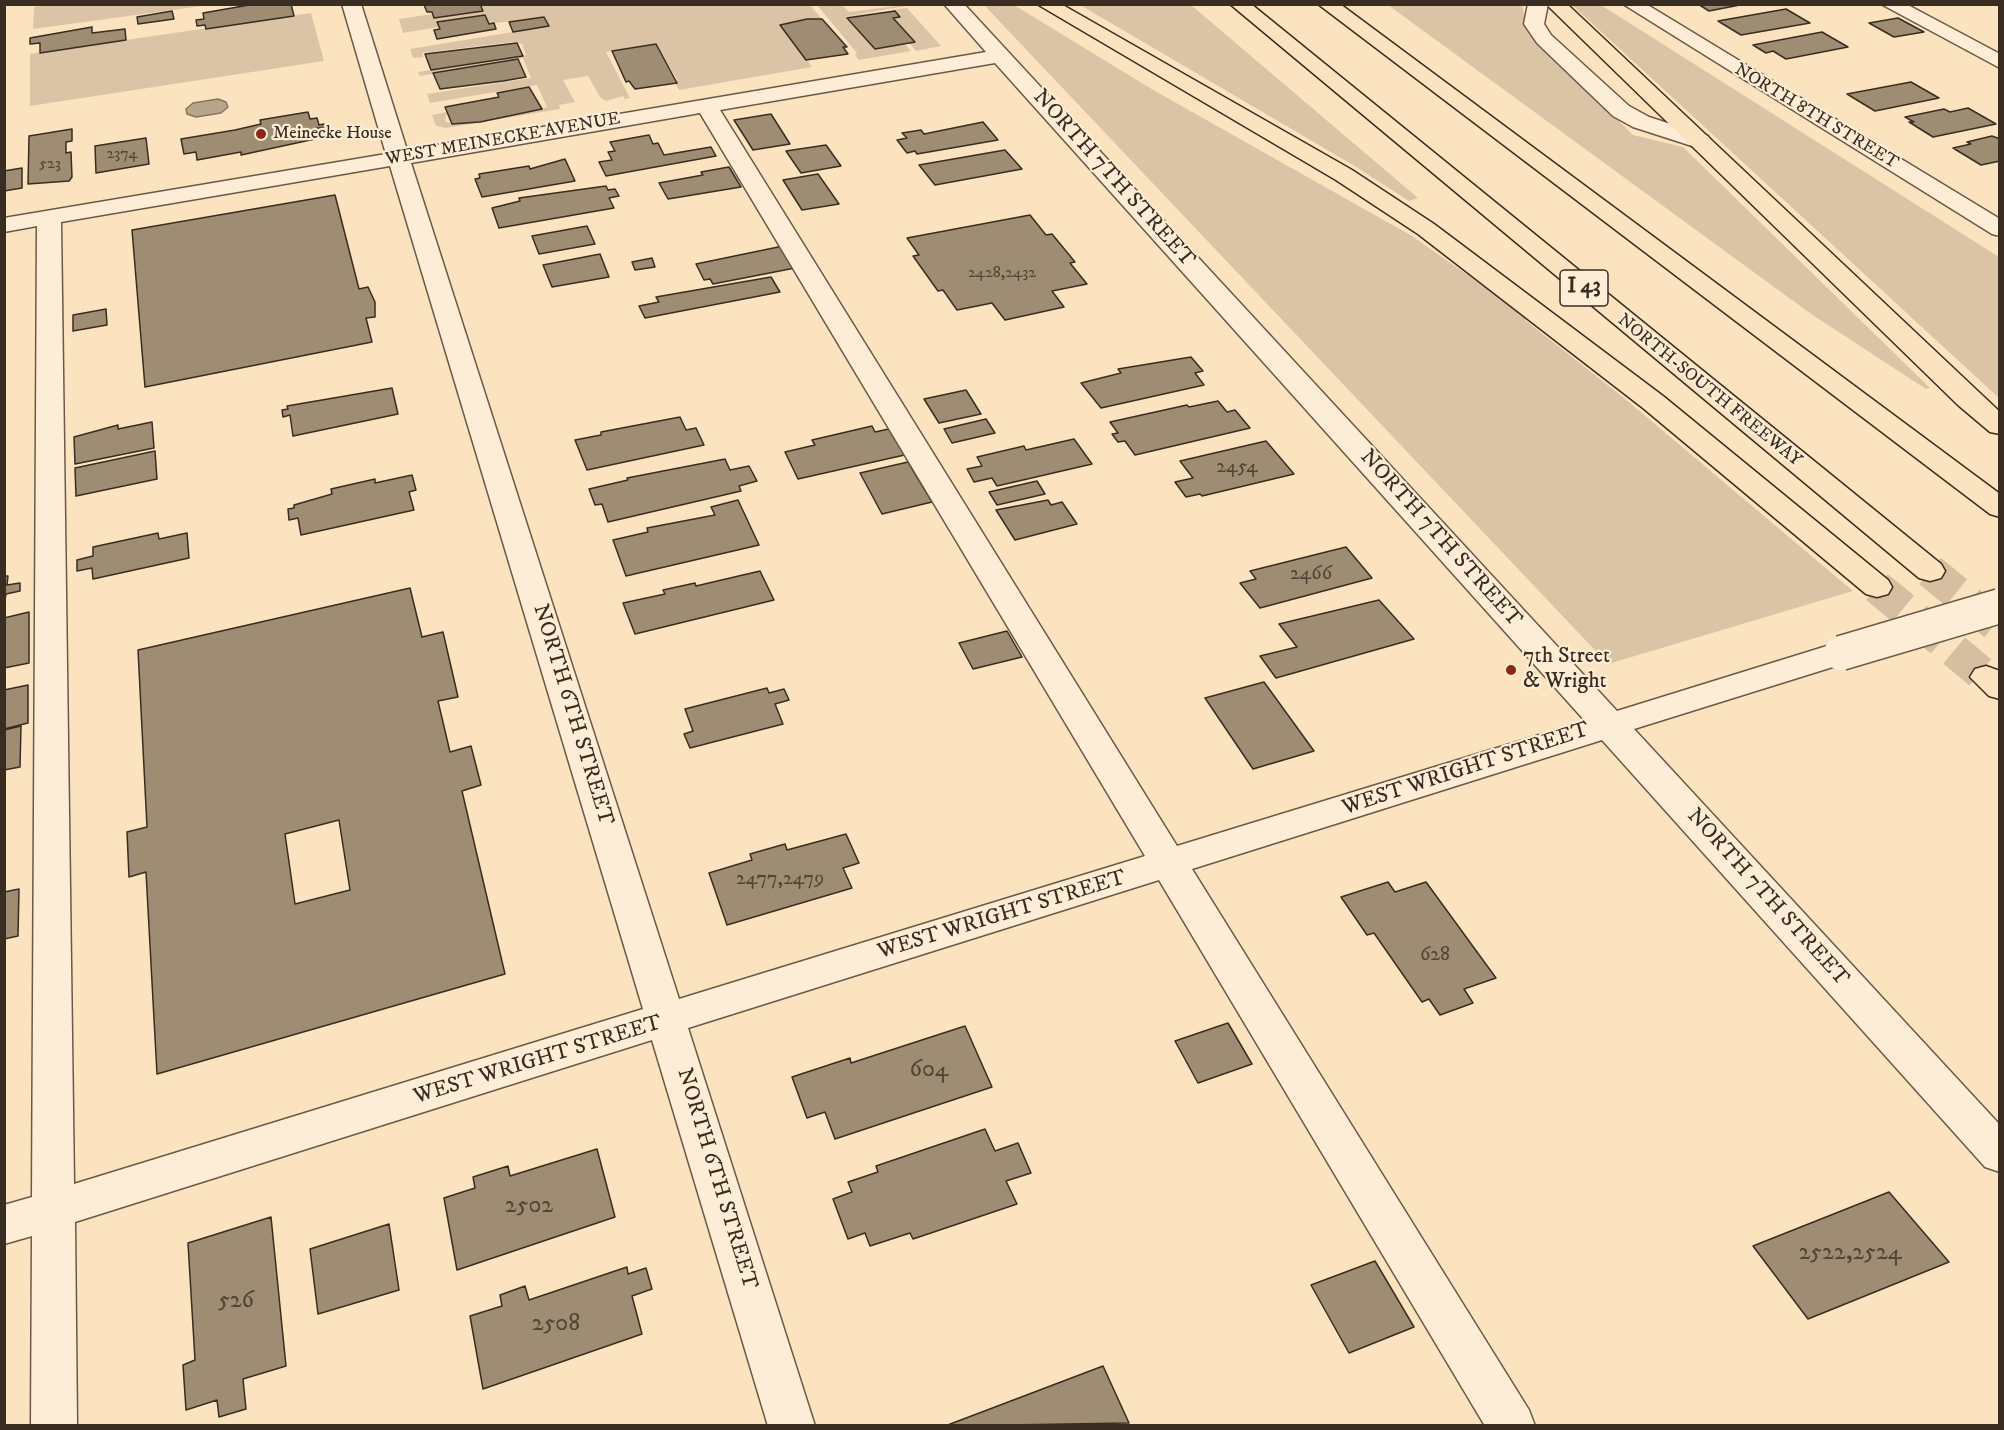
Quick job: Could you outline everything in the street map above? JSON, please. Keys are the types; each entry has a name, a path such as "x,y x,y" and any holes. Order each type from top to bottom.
{"highway":[{"path":"1046,4 1344,176 1426,229 1653,402 1877,587"},
{"name":"NORTH-SOUTH FREEWAY","path":"1239,4 1930,571"},
{"path":"1327,4 2000,508"},
{"path":"1556,4 1968,399 2000,426"}],"street":[{"name":"NORTH 6TH STREET","path":"351,4 792,1425"},
{"name":"NORTH 7TH STREET","path":"953,4 2000,1154"},
{"path":"1538,4 1534,24 1544,39 1621,111 1641,122 1700,141"},
{"name":"NORTH 8TH STREET","path":"1632,4 2000,229"},
{"path":"1890,4 2000,62"},
{"name":"WEST MEINECKE AVENUE","path":"4,225 1001,56"},
{"path":"706,105 1512,1425"},
{"path":"49,218 54,1425"},
{"name":"WEST WRIGHT STREET","path":"4,1225 667,1021 1609,724 2000,606"}],"shaded area":[{"path":"53,4 209,5 33,29 34,7"},
{"path":"480,4 809,4 822,19 781,25 812,67 679,90 675,83 677,79 656,44 606,52 630,98 625,99 623,96 606,101 600,97 588,76 563,80 575,102 559,105 560,109 446,128 436,126 432,115 447,112 445,121 452,124 517,115 547,107 537,85 430,103 427,94 531,78 523,58 420,76 418,72 526,55 522,44 512,42 422,53 423,57 413,58 410,49 549,26 544,17 489,24 484,15 437,22 439,27 403,33 399,19 433,14 435,18 482,11"},
{"path":"817,5 842,5 849,12 904,5 906,6 842,17 887,11 847,19 875,49 905,44 911,51 859,60 855,55 857,53"},
{"path":"984,5 1014,5 1155,91 1412,236 1529,318 1525,320 1624,398 1853,591 1608,664"},
{"path":"1080,5 1191,5 1418,198 1409,201 1353,165"},
{"path":"1388,5 1522,5 1528,32 1633,135 1683,147 1930,388 1926,389 1811,314"},
{"path":"1572,5 1601,5 1999,257 1999,398"},
{"path":"907,8 941,46 916,51 909,43 915,41 893,18 900,16 891,10"},
{"path":"311,13 324,61 30,106 30,54"},
{"path":"218,99 226,102 228,107 221,113 196,117 187,114 186,109 193,103"}],"building":[{"path":"255,4 291,4 294,16 206,29 205,25 197,26 196,20 204,19 203,13"},
{"path":"480,4 483,11 434,18 432,12 427,12 424,5"},
{"path":"1698,4 1745,4 1709,11"},
{"path":"1786,9 1810,23 1741,35 1718,21"},
{"path":"172,11 174,19 138,24 137,17"},
{"path":"895,11 900,17 893,18 915,42 875,49 847,18"},
{"path":"485,15 489,24 494,23 496,29 437,39 434,30 440,29 437,22"},
{"path":"544,17 549,26 513,32 509,22"},
{"path":"1898,18 1924,32 1894,37 1869,23"},
{"path":"807,19 822,19 847,47 843,47 848,54 806,60 780,25"},
{"path":"92,27 92,33 125,29 126,40 40,53 40,43 30,44 30,38"},
{"path":"1822,32 1848,47 1786,59 1773,51 1766,53 1753,45"},
{"path":"517,43 523,56 431,70 425,54"},
{"path":"656,44 677,83 635,89 629,81 626,82 612,51"},
{"path":"518,59 526,77 440,89 433,73"},
{"path":"1911,82 1939,98 1875,111 1847,94"},
{"path":"529,87 542,109 480,122 452,124 445,107 499,97 497,93"},
{"path":"1968,108 1996,124 1933,137 1905,117 1944,109 1950,112"},
{"name":"Meinecke House","path":"308,112 310,119 317,118 319,125 324,124 325,127 313,129 315,139 241,155 241,152 197,160 196,152 184,154 181,139 235,130 261,124 260,120"},
{"path":"771,114 790,144 753,150 734,120"},
{"path":"983,122 998,140 917,154 915,151 907,153 897,140 907,138 902,133 921,130 924,134"},
{"path":"72,129 72,141 66,142 66,153 71,152 72,177 69,181 28,184 29,136"},
{"path":"649,135 653,144 658,143 664,155 711,147 716,156 606,176 599,162 612,160 608,152 615,151 610,142"},
{"path":"1992,136 2000,139 2000,161 1981,165 1953,148 1971,144 1967,142"},
{"path":"146,138 149,164 96,173 95,146"},
{"path":"826,145 841,166 801,173 786,151"},
{"path":"1005,150 1022,169 935,185 919,165"},
{"path":"565,159 575,181 482,197 475,179 480,178 479,174 529,166 530,169"},
{"path":"729,167 741,187 668,199 659,183 703,175 701,172"},
{"path":"22,168 22,188 4,191 4,171"},
{"path":"818,174 839,204 802,210 783,180"},
{"path":"606,186 608,190 615,189 619,196 609,198 614,208 499,228 492,208 520,201 519,198"},
{"path":"335,195 359,289 368,287 375,302 375,317 366,318 372,342 145,387 132,230"},
{"path":"1030,215 1046,235 1052,234 1075,262 1070,263 1087,284 1052,291 1064,307 1005,320 992,303 957,310 943,290 938,291 913,256 919,255 907,238"},
{"path":"587,226 595,244 539,254 532,236"},
{"path":"783,246 795,268 713,284 710,279 704,280 696,264"},
{"path":"600,254 609,277 552,287 543,265"},
{"path":"652,258 655,267 635,270 632,262"},
{"path":"771,277 780,292 645,318 639,306 659,302 656,297"},
{"path":"106,309 107,325 73,331 73,315"},
{"path":"1191,357 1203,371 1195,373 1204,385 1101,408 1081,383 1121,373 1118,369"},
{"path":"392,388 398,414 293,436 290,415 283,417 282,410 288,409 287,406"},
{"path":"966,390 981,414 939,423 924,399"},
{"path":"1218,401 1227,412 1235,410 1250,428 1135,455 1125,441 1118,442 1112,434 1118,433 1110,422 1187,405 1189,407"},
{"path":"680,417 686,430 696,428 704,445 587,470 575,440 601,435 601,432"},
{"path":"986,419 995,433 952,443 944,429"},
{"path":"152,422 154,448 75,464 74,437 118,425 118,429"},
{"path":"872,426 875,432 893,428 909,454 798,479 785,452 815,445 812,440"},
{"path":"1074,439 1092,464 997,486 992,478 974,482 967,469 982,466 977,457 1024,446 1026,450"},
{"path":"1266,441 1294,474 1202,496 1200,494 1186,497 1175,482 1193,478 1180,461"},
{"path":"155,451 157,479 76,496 75,468"},
{"path":"725,459 730,470 749,466 757,481 739,486 741,491 608,522 602,504 595,505 589,489 628,480 627,478"},
{"path":"908,462 932,502 882,514 860,473"},
{"path":"412,475 416,490 409,492 414,510 301,535 298,518 289,520 288,509 294,508 294,505 332,494 331,489 375,479 375,483"},
{"path":"1037,481 1045,494 997,505 989,492"},
{"path":"738,500 759,545 626,576 613,540 648,532 647,528 715,515 711,507"},
{"path":"1048,500 1051,505 1062,502 1077,524 1015,540 996,510"},
{"path":"158,533 159,539 187,533 189,558 93,579 92,568 77,571 77,560 93,556 93,547"},
{"path":"1346,547 1372,578 1260,608 1240,583 1256,579 1250,571"},
{"path":"760,571 774,600 635,634 623,603 665,594 663,590 695,583 696,586"},
{"path":"4,576 8,576 7,585 20,583 20,591 6,594 4,607"},
{"path":"410,588 422,637 443,632 458,697 438,701 450,752 471,746 481,785 462,791 505,974 157,1074 146,872 129,877 127,832 147,827 138,650","holes":["339,820 350,890 295,904 285,834"]},
{"path":"1379,600 1414,639 1276,678 1260,656 1297,647 1279,624"},
{"path":"29,612 29,663 4,668 4,618"},
{"path":"1007,631 1022,657 973,669 959,643"},
{"path":"1264,682 1314,751 1253,769 1205,698"},
{"path":"28,685 28,723 4,729 4,690"},
{"path":"767,688 769,693 784,689 789,700 775,704 783,724 690,748 684,734 693,731 685,709"},
{"path":"21,726 20,767 4,770 4,730"},
{"path":"846,834 859,863 843,868 852,888 727,925 709,873 752,860 750,854 785,844 787,850"},
{"path":"1388,882 1395,892 1426,882 1496,978 1464,989 1473,1003 1440,1015 1429,999 1422,1002 1374,933 1367,935 1341,897"},
{"path":"19,889 18,936 4,939 4,892"},
{"path":"1228,1023 1252,1064 1198,1083 1175,1041"},
{"path":"965,1026 992,1087 835,1139 825,1112 807,1118 792,1077 850,1058 851,1063"},
{"path":"985,1129 995,1151 1018,1143 1031,1173 1006,1181 1017,1204 913,1239 910,1233 870,1246 865,1233 848,1239 833,1199 852,1192 848,1182 878,1172 876,1166"},
{"path":"597,1149 615,1217 457,1270 444,1198 475,1188 473,1177 508,1166 510,1176"},
{"path":"1889,1192 1949,1262 1808,1319 1753,1246"},
{"path":"271,1217 286,1366 243,1379 246,1409 219,1417 217,1400 186,1410 183,1365 195,1360 188,1243"},
{"path":"389,1224 399,1290 318,1314 310,1249"},
{"path":"1375,1261 1414,1327 1349,1353 1311,1285"},
{"path":"627,1267 628,1274 646,1268 652,1289 632,1296 642,1334 483,1389 470,1316 502,1306 500,1295 525,1286 529,1300"},
{"path":"1103,1366 1129,1423 945,1426"}],"tunnel":[{"path":"1930,571 2000,628"},
{"path":"1877,587 1986,677"}],"place":[{"name":"Meinecke House","path":"261,134"},
{"name":"7th Street & Wright","path":"1511,670"}]}
